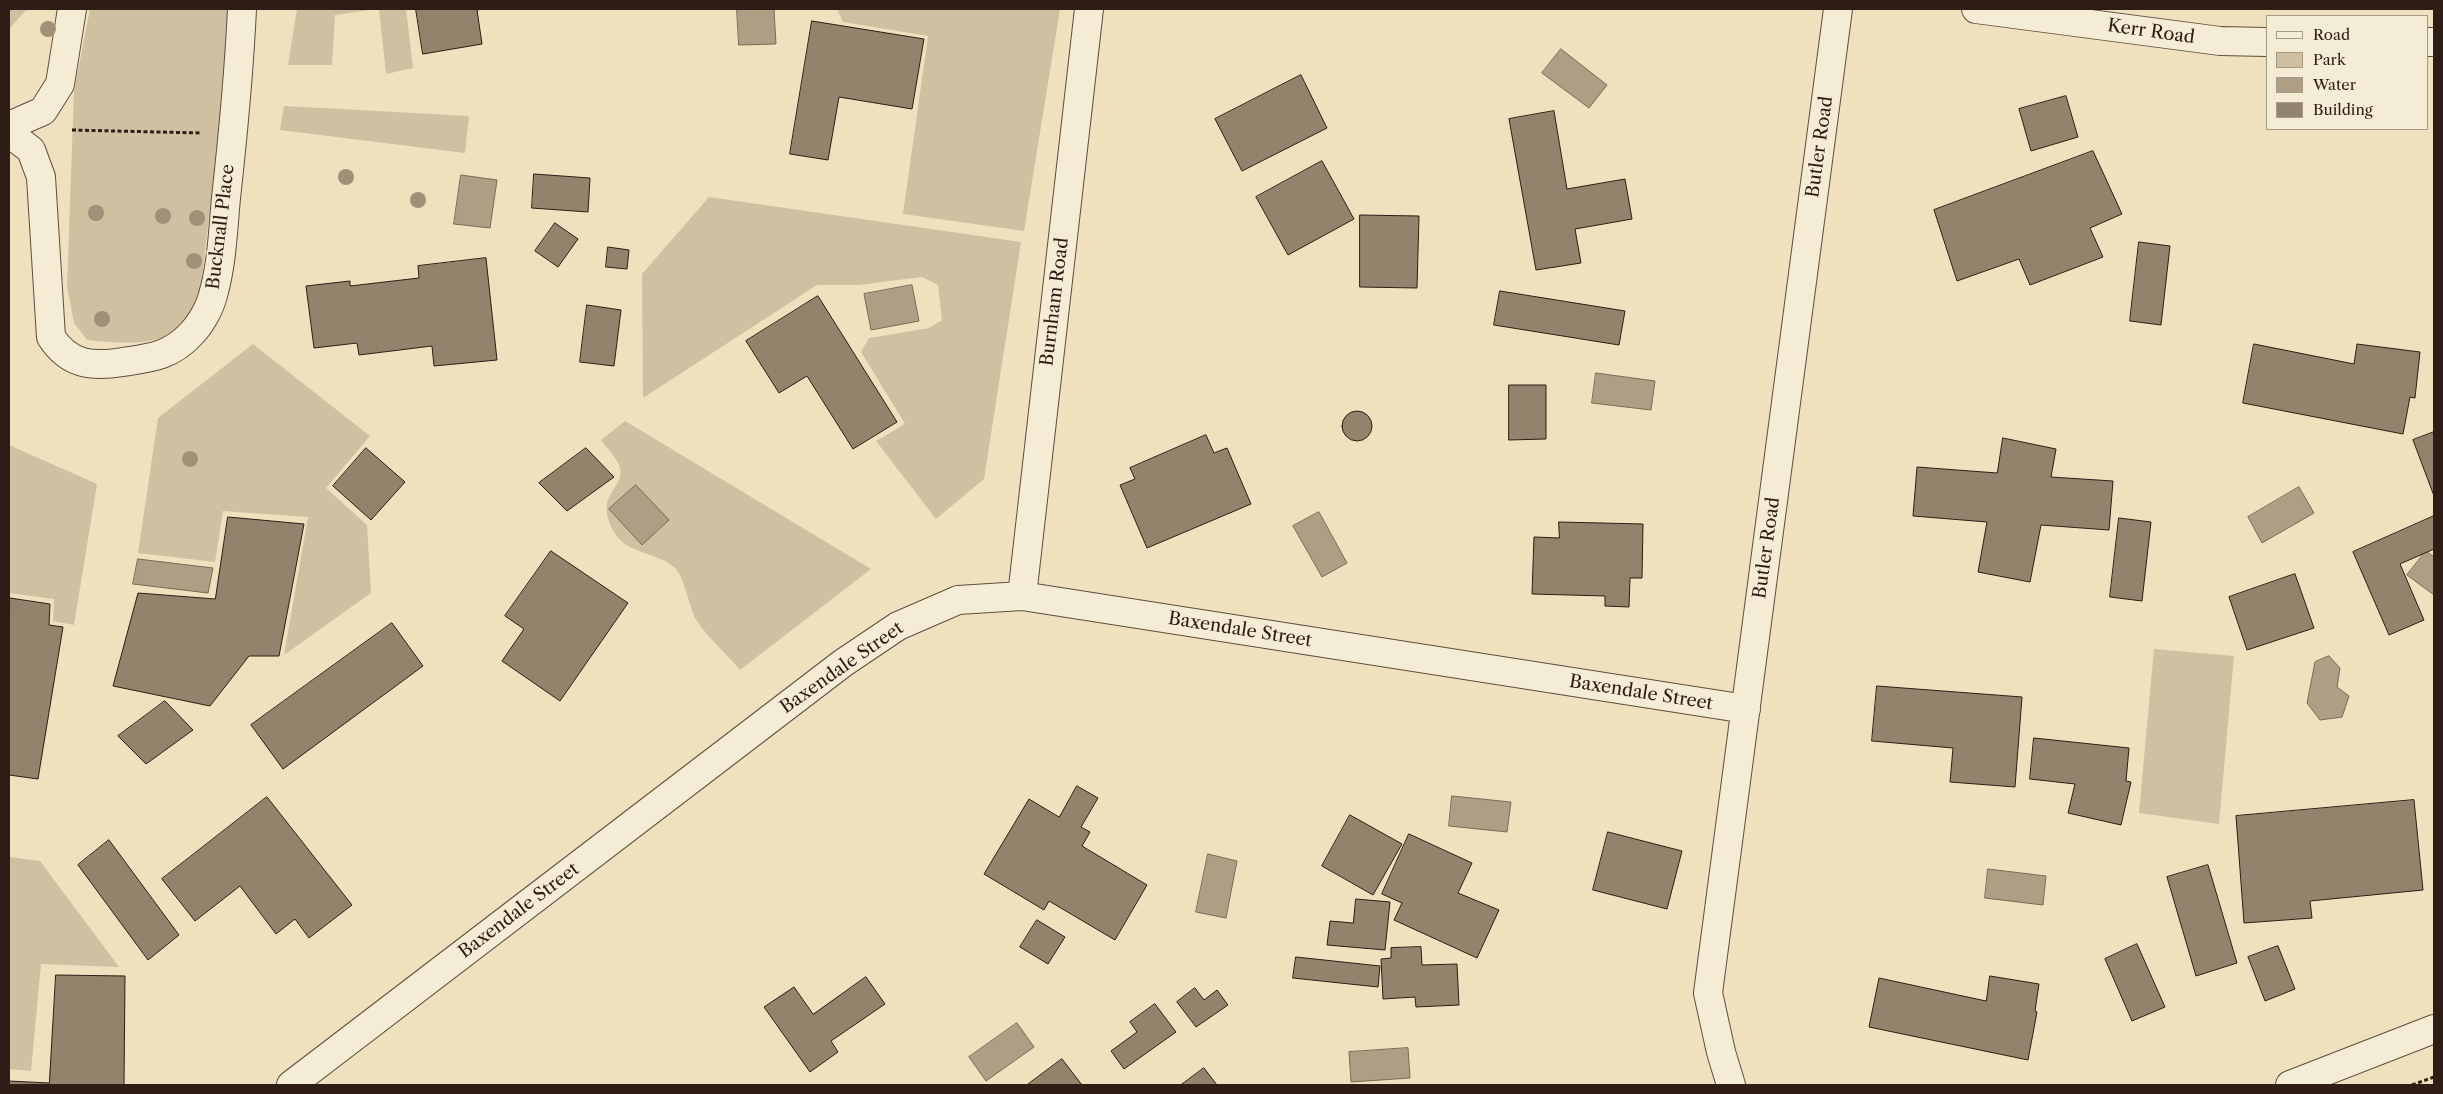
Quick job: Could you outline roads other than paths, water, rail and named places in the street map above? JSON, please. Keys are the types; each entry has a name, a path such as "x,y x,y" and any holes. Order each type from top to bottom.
{"street":[{"path":"9,126 42,111 60,84 72,9"},
{"name":"Bucknall Place","path":"9,134 31,150 41,177 51,336 60,352 76,360 99,366 163,356 191,334 207,311 213,296 221,257 242,9"},
{"name":"Burnham Road","path":"1022,596 1089,9"},
{"name":"Butler Road","path":"1732,1085 1721,1052 1708,994 1838,9"},
{"name":"Kerr Road","path":"1976,9 2220,41 2266,42"},
{"name":"Baxendale Street","path":"291,1085 843,663 898,626 958,600 1022,596 1746,709"},
{"path":"2290,1085 2434,1029"}],"water":[{"path":"737,9 774,9 776,44 739,45"},
{"path":"1561,49 1607,85 1589,108 1542,73"},
{"path":"461,175 497,180 490,228 454,224"},
{"path":"912,285 919,321 871,330 864,294"},
{"path":"1596,373 1655,381 1651,410 1592,403"},
{"path":"636,485 669,520 642,545 609,509"},
{"path":"2299,487 2314,513 2262,543 2248,517"},
{"path":"1319,512 1347,563 1322,577 1293,526"},
{"path":"2426,551 2434,557 2434,595 2407,575"},
{"path":"138,559 213,568 208,593 133,584"},
{"path":"2329,656 2340,668 2337,687 2349,696 2342,717 2320,720 2307,703 2315,662"},
{"path":"1452,796 1511,802 1507,832 1449,826"},
{"path":"1208,854 1237,861 1226,918 1196,912"},
{"path":"1988,869 2046,876 2043,905 1985,898"},
{"path":"1017,1023 1034,1047 986,1081 969,1057"},
{"path":"1408,1048 1410,1078 1351,1082 1349,1052"}]}
